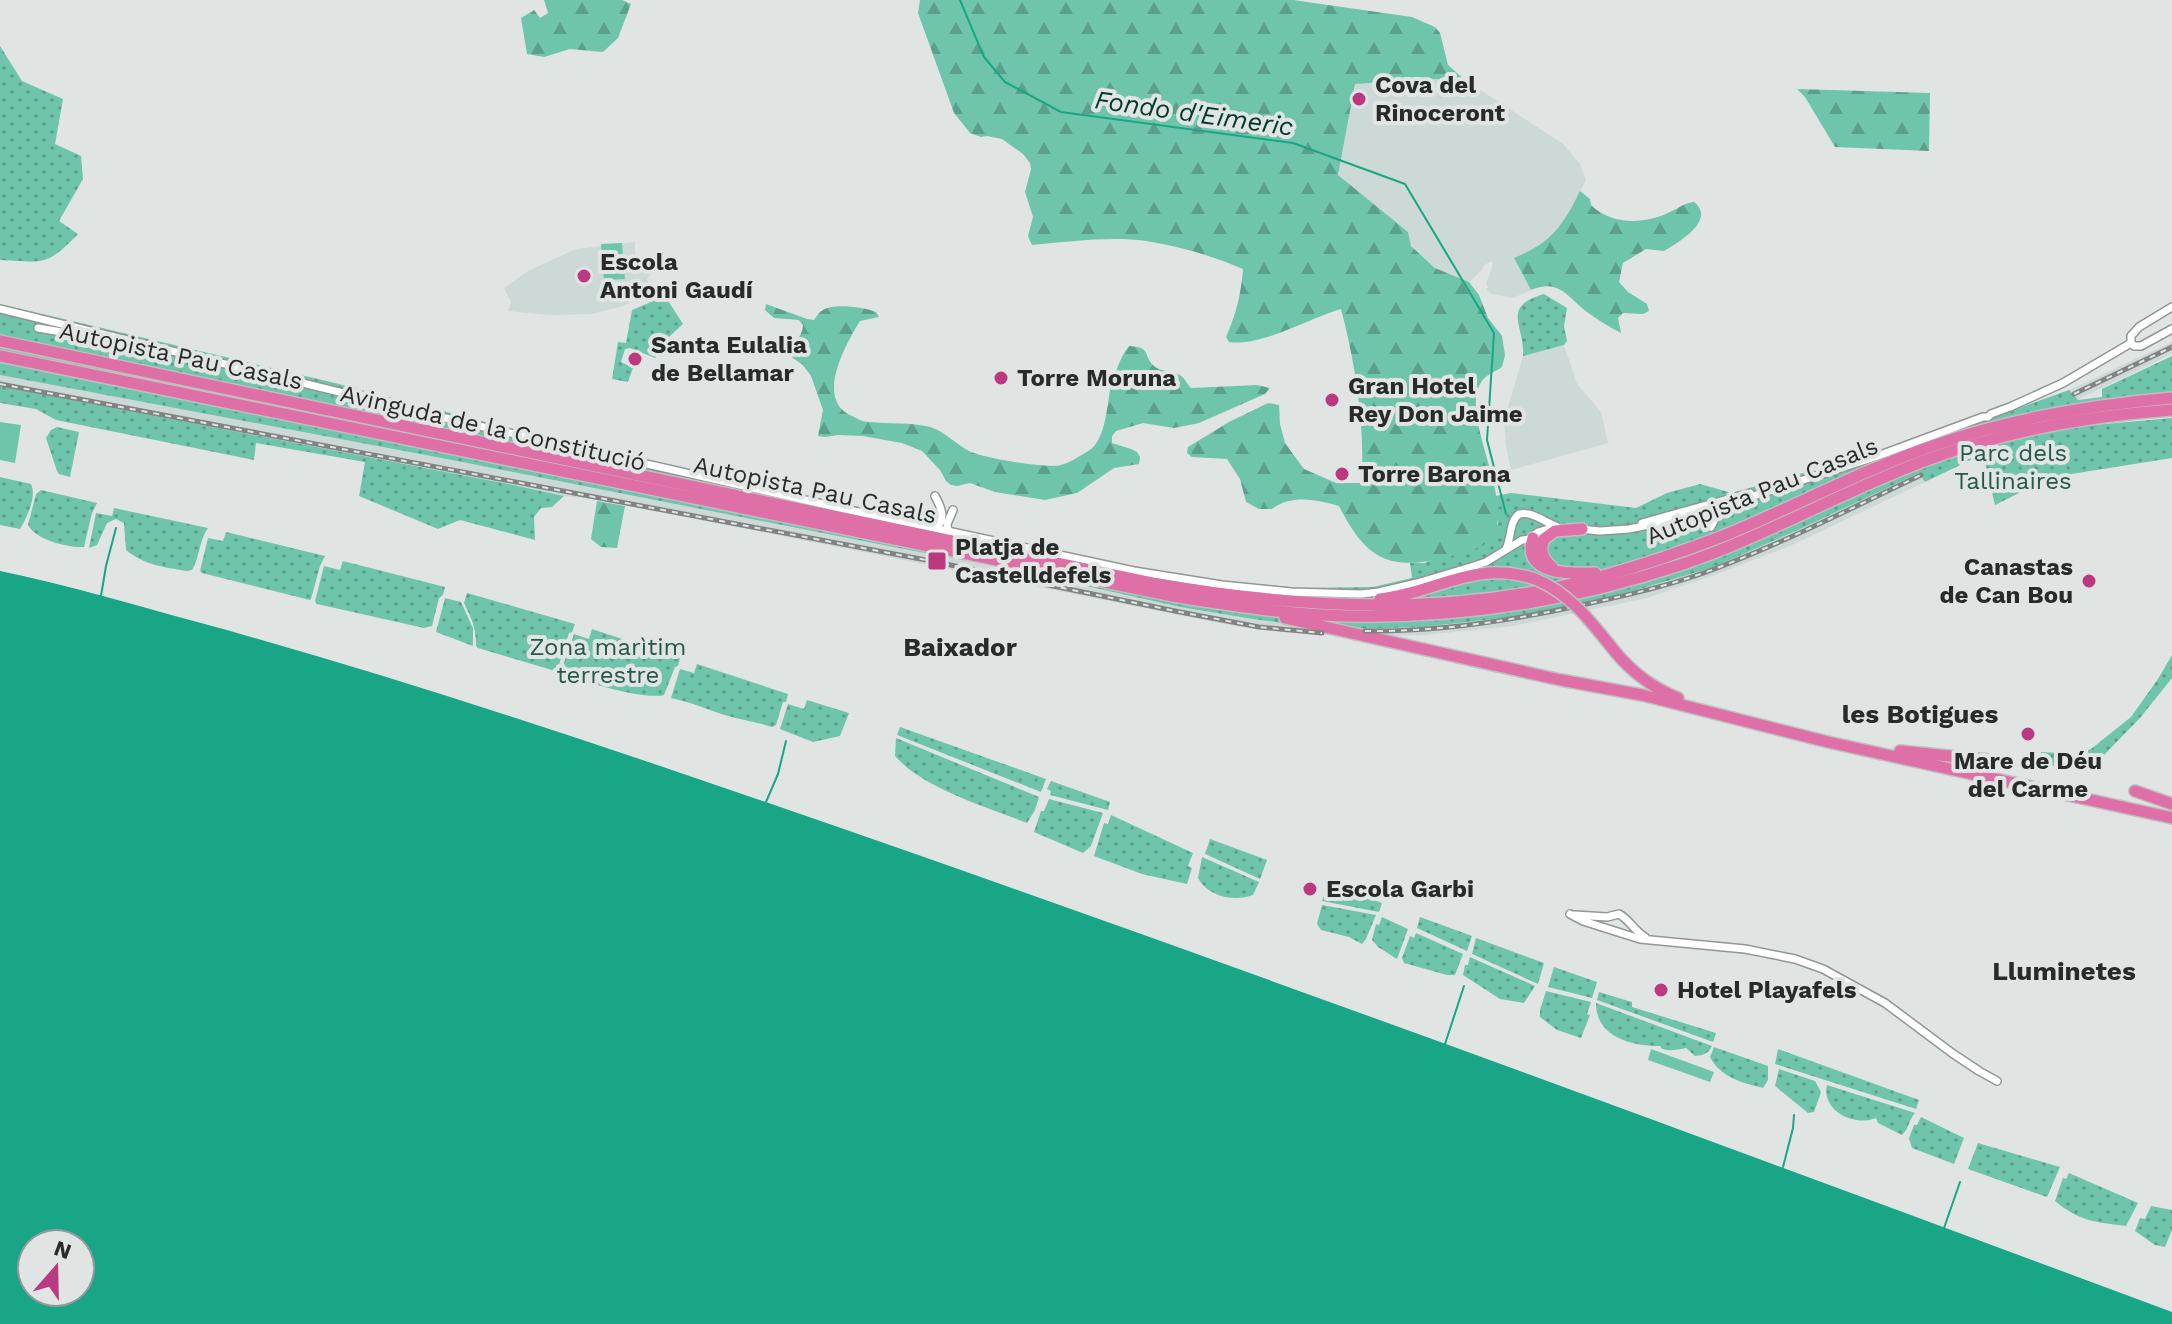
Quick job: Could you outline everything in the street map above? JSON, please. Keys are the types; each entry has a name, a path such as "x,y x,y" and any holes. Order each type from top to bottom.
{"highway":[{"name":"Autopista Pau Casals","path":"0,341 1152,583 1220,594 1386,605 1463,601 1553,588 1624,570 1723,536 1890,462 1969,434 2043,414 2104,404 2172,398"},
{"name":"Autopista Pau Casals","path":"0,356 1173,596 1324,615 1470,611 1555,598 1691,561 1892,474 1979,442 2074,420 2172,410"},
{"path":"1559,572 1543,557 1541,546 1544,539 1555,531 1582,529"},
{"path":"1531,537 1530,551 1536,562 1547,568 1584,573 1624,570"},
{"path":"1324,603 1393,597 1484,573 1507,573 1535,579 1575,605 1630,669 1680,704"},
{"path":"1234,606 1561,680 1888,749 2172,815"},
{"path":"1561,680 1654,697 1828,742 2172,815"},
{"path":"1888,749 1998,761"},
{"path":"1863,758 1962,772"},
{"path":"2135,791 2172,804"}],"street":[{"path":"2131,343 2131,336 2139,327 2172,307"},
{"name":"Avinguda de la Constitució","path":"0,309 466,423 942,530 1134,571 1222,585 1291,592 1379,592 1474,566 1558,527"},
{"path":"38,328 150,345"},
{"path":"2131,343 2141,346 2172,329"},
{"path":"1505,551 1511,538 1513,520 1519,514 1528,513 1558,527 1615,530 1706,512 1872,458 1987,415 2063,383 2131,343"},
{"path":"1658,521 1747,494 1764,492"},
{"path":"935,496 943,518 940,525 942,530"},
{"path":"1711,527 1718,513 1748,498"},
{"path":"942,530 951,508"},
{"path":"1706,512 1711,527"},
{"path":"1511,528 1515,536 1531,537 1539,526 1536,518"},
{"path":"1658,521 1700,519 1711,527"},
{"path":"1662,942 1635,932 1619,914 1607,917 1570,914 1640,939 1662,942 1745,949 1795,959 1823,969 1885,1003 1952,1053 1997,1081"},
{"path":"1607,917 1607,927"},
{"path":"1621,933 1628,929 1629,923"}],"shaded area":[{"path":"1465,80 1563,144 1580,164 1586,180 1564,224 1537,248 1514,258 1531,290 1513,298 1491,294 1486,289 1486,283 1492,261 1484,265 1469,282 1435,268 1338,175 1355,83"},
{"name":"Escola Antoni Gaudí","path":"635,242 635,267 646,268 650,273 647,279 653,292 623,306 592,314 550,315 508,311 511,302 504,288 528,271 576,249"},
{"path":"2172,342 2172,354 2077,400 2069,390"},
{"path":"1564,345 1577,384 1601,412 1608,443 1511,470 1504,421 1523,356"},
{"path":"0,375 965,558 965,561 1180,607 1304,626 1341,635 1235,626 697,519 368,458 0,386"},
{"path":"1919,472 1925,482 1792,545 1647,598 1513,626 1425,635 1388,636 1353,628 1423,627 1528,615 1623,594 1714,567"},
{"path":"0,571 126,602 378,674 729,790 1063,906 1697,1136 2172,1312 2172,1324 0,1324"}],"green space":[{"path":"544,0 622,0 631,4 618,38 603,52 570,49 544,57 527,54 521,18 534,10 540,18 548,13"},
{"path":"920,0 1293,0 1412,17 1435,27 1440,33 1448,65 1465,80 1425,79 1355,84 1338,175 1408,232 1411,246 1435,268 1469,282 1479,295 1488,318 1502,336 1505,355 1502,367 1482,381 1476,396 1481,436 1497,504 1497,523 1491,539 1476,549 1434,560 1417,563 1392,561 1367,547 1339,506 1296,500 1272,509 1259,509 1246,502 1240,479 1227,459 1192,457 1187,453 1188,447 1268,403 1279,405 1285,443 1304,469 1336,483 1361,483 1362,440 1358,396 1341,309 1270,336 1229,342 1226,337 1238,304 1243,269 1196,252 1146,241 1103,239 1032,245 1028,236 1033,217 1025,192 1030,163 1002,139 970,133 954,113 918,13"},
{"path":"0,46 22,81 63,99 55,144 81,156 83,179 59,221 78,234 44,260 0,260"},
{"path":"1797,89 1930,93 1929,151 1835,147"},
{"path":"1580,191 1599,212 1619,220 1650,219 1694,202 1700,209 1698,223 1678,242 1664,251 1646,249 1623,263 1619,282 1647,304 1649,311 1643,314 1623,313 1618,318 1621,333 1556,288 1549,286 1531,290 1514,258 1538,246 1554,232"},
{"path":"622,243 625,279 604,280 601,244"},
{"path":"1544,294 1567,308 1564,326 1567,341 1564,345 1523,356 1519,311 1522,305"},
{"path":"665,296 683,324 670,336 655,358 625,349 621,362 633,368 628,382 612,379 618,342 626,343 632,310"},
{"name":"Parc dels Tallinaires","path":"0,304 335,383 569,444 1013,543 1195,578 1299,588 1373,587 1412,578 1410,563 1425,563 1498,524 1495,496 1511,493 1636,508 1667,493 1700,484 1732,493 1814,470 1819,480 2069,390 2078,400 2102,397 2102,389 2172,356 2172,415 2111,420 2083,426 2172,418 2172,458 2065,475 2039,483 1995,505 1983,454 1925,482 1919,473 1714,567 1623,594 1528,615 1423,627 1358,629 1304,626 1180,607 947,555 0,375"},
{"path":"766,304 814,320 822,311 841,306 876,312 879,317 860,321 841,357 834,385 835,398 841,408 865,421 930,427 971,452 1016,462 1061,465 1094,446 1104,424 1115,373 1129,346 1144,350 1155,367 1180,375 1191,388 1257,385 1270,388 1265,394 1199,423 1174,428 1143,423 1116,431 1112,443 1137,452 1139,464 1114,468 1077,493 1045,500 995,492 970,483 951,485 922,451 902,443 863,436 818,436 823,410 811,376 789,353 803,325 799,320 774,318 765,310"},
{"path":"0,386 564,496 552,507 541,508 534,517 535,540 460,520 438,529 359,496 365,462 256,443 254,460 56,420 36,409 0,403"},
{"path":"0,422 21,425 15,463 0,460"},
{"path":"57,427 79,432 70,477 57,471 46,438"},
{"path":"0,477 31,484 33,489 32,501 20,529 0,525"},
{"path":"41,490 97,503 84,547 53,542 38,535 28,525 36,494"},
{"path":"597,501 625,506 617,548 601,547 591,539"},
{"path":"114,508 208,528 192,570 162,567 133,555 126,550 124,523 116,519 107,523 97,545 89,548 96,513 112,516"},
{"path":"226,532 325,556 311,599 202,573 208,538 223,541"},
{"path":"343,561 445,587 432,626 424,628 317,604 315,601 324,566 340,570"},
{"name":"Zona marìtim terrestre","path":"467,593 575,624 558,668 552,670 478,648 464,603"},
{"name":"Zona marìtim terrestre","path":"445,598 461,602 473,628 473,646 436,632"},
{"name":"Zona marìtim terrestre","path":"592,629 680,658 664,695 629,693 563,674 561,671 574,634 589,639"},
{"path":"2172,655 2172,678 2140,718 2103,756 2071,768 2038,764 2041,752 2078,754 2091,749 2131,717"},
{"name":"Zona marìtim terrestre","path":"697,664 788,694 776,725 772,727 733,717 671,698 680,669 694,673"},
{"path":"807,700 849,713 840,736 813,742 780,729 788,704 804,709"},
{"path":"900,727 1046,779 1041,792 897,735"},
{"path":"896,738 1039,797 1035,810 1027,823 939,787 907,768 895,756"},
{"path":"1051,781 1110,802 1108,810 1050,795 1051,791 1047,789"},
{"path":"1049,799 1103,813 1091,846 1083,853 1034,832"},
{"path":"1111,815 1193,853 1188,866 1192,868 1187,884 1142,874 1094,856 1104,823 1108,824"},
{"path":"1210,839 1267,860 1260,879 1205,854"},
{"path":"1202,857 1259,882 1253,895 1230,898 1208,890 1198,878"},
{"path":"1329,883 1382,903 1379,912 1322,901"},
{"path":"1322,905 1376,915 1362,944 1349,937 1321,930 1317,924"},
{"path":"1382,917 1408,929 1397,959 1372,940 1376,924 1379,925"},
{"path":"1420,917 1472,936 1467,951 1417,928"},
{"path":"1416,933 1463,954 1455,975 1404,963 1402,958 1410,936 1414,938"},
{"path":"1476,938 1544,963 1538,984 1472,954"},
{"path":"1470,957 1535,986 1524,1003 1500,999 1463,975"},
{"path":"1554,967 1597,982 1592,998 1548,987"},
{"path":"1546,991 1591,1002 1587,1014 1590,1015 1581,1038 1557,1030 1540,1017"},
{"path":"1599,992 1632,1002 1632,1007 1716,1033 1713,1042 1597,1000"},
{"path":"1596,1003 1712,1046 1705,1054 1695,1056 1686,1048 1667,1050 1624,1040 1601,1023"},
{"path":"1714,1047 1768,1066 1768,1080 1763,1088 1740,1082 1720,1070 1710,1057"},
{"path":"1651,1049 1714,1072 1710,1082 1648,1060"},
{"path":"1778,1049 1919,1100 1916,1109 1775,1064"},
{"path":"1779,1069 1815,1081 1821,1092 1814,1112 1808,1113 1775,1086"},
{"path":"1827,1085 1915,1113 1902,1135 1878,1123 1876,1118 1859,1120 1841,1115 1829,1102"},
{"path":"1921,1117 1964,1138 1954,1164 1912,1148 1909,1138"},
{"path":"1978,1143 2060,1167 2047,1197 1968,1169"},
{"path":"2069,1173 2138,1203 2126,1226 2081,1217 2055,1201 2063,1178 2066,1179"},
{"path":"2151,1206 2172,1210 2172,1230 2165,1247 2155,1245 2135,1231 2140,1218 2145,1219"}],"waterway":[{"name":"Fondo d'Eimeric","path":"960,0 984,57 1005,82 1061,112 1293,143 1405,184 1494,333 1487,440 1506,514"},
{"path":"101,596 116,528"},
{"path":"766,802 778,774 786,741"},
{"path":"1445,1044 1464,986"},
{"path":"1783,1167 1794,1115"},
{"path":"1944,1228 1960,1182"}],"railway":[{"path":"2074,394 2172,347"},
{"path":"0,384 926,560 1259,627 1322,633"},
{"path":"1365,631 1420,630 1501,621 1667,585 1769,547 1921,475"}],"place":[{"name":"Cova del Rinoceront","path":"1359,99"},
{"name":"Escola Antoni Gaudí","path":"584,276"},
{"name":"Santa Eulalia de Bellamar","path":"635,359"},
{"name":"Torre Moruna","path":"1001,378"},
{"name":"Gran Hotel Rey Don Jaime","path":"1332,400"},
{"name":"Torre Barona","path":"1342,474"},
{"name":"Platja de Castelldefels","path":"937,561"},
{"name":"Canastas de Can Bou","path":"2089,581"},
{"name":"Mare de Déu del Carme","path":"2028,734"},
{"name":"Escola Garbi","path":"1310,889"},
{"name":"Hotel Playafels","path":"1661,990"}],"district":[{"name":"Baixador","path":"960,647"},
{"name":"les Botigues","path":"1920,714"},
{"name":"Lluminetes","path":"2064,971"}]}
